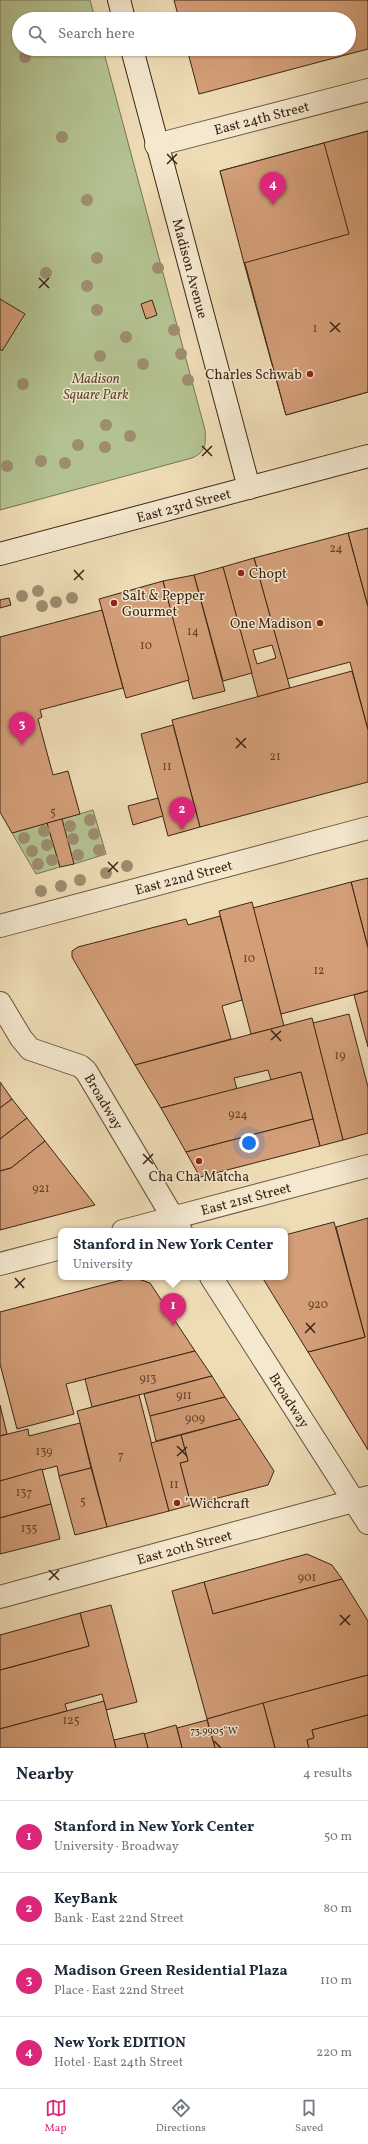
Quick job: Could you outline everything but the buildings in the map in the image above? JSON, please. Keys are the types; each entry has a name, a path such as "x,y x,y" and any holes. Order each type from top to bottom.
{"street":[{"path":"119,0 122,12"},
{"name":"Madison Avenue","path":"134,56 156,145 249,488"},
{"name":"East 24th Street","path":"156,145 368,90"},
{"name":"East 23rd Street","path":"0,554 368,456"},
{"name":"East 22nd Street","path":"0,926 368,828"},
{"name":"Broadway","path":"0,1003 21,1038 30,1048 80,1066 86,1071 177,1225"},
{"name":"East 21st Street","path":"150,1228 177,1225 368,1166"},
{"path":"0,1264 58,1249"},
{"name":"Broadway","path":"213,1280 361,1499 368,1524"},
{"name":"East 20th Street","path":"0,1597 361,1499"}],"green space":[{"name":"Madison Square Park","path":"0,0 90,0 93,12 12,12 12,56 105,56 205,430 205,443 203,450 197,456 192,458 0,510"},
{"path":"93,810 106,854 74,864 62,819"},
{"path":"47,823 60,867 36,874 12,833"}],"place":[{"name":"New York EDITION","path":"273,205"},
{"name":"Charles Schwab","path":"310,374"},
{"name":"Chopt","path":"241,573"},
{"name":"Salt & Pepper Gourmet","path":"114,603"},
{"name":"One Madison","path":"320,623"},
{"name":"Madison Green Residential Plaza","path":"22,745"},
{"name":"KeyBank","path":"182,830"},
{"name":"Cha Cha Matcha","path":"199,1161"},
{"name":"Stanford in New York Center","path":"173,1326"},
{"name":"’Wichcraft","path":"177,1503"}]}
